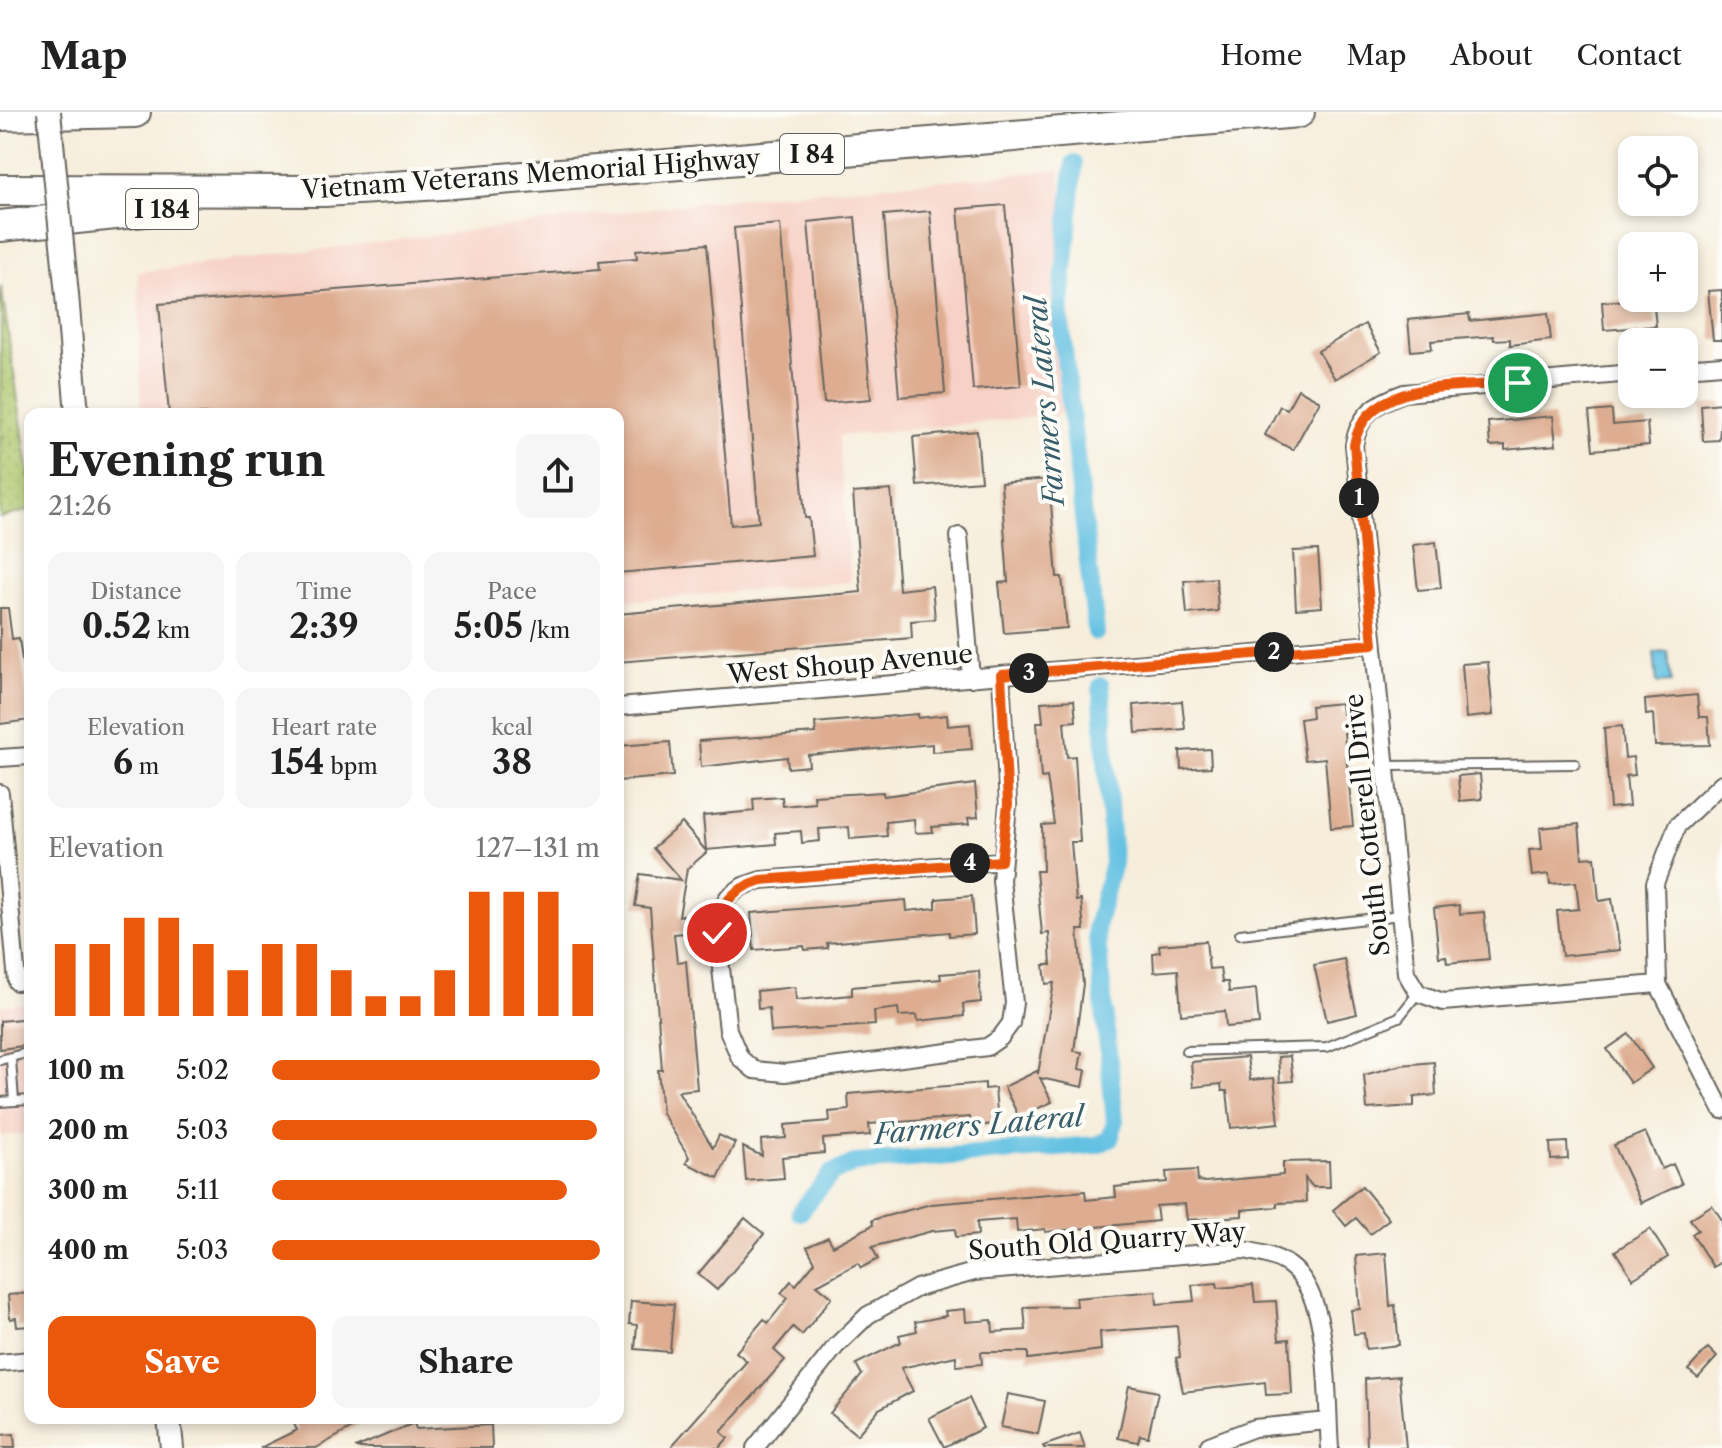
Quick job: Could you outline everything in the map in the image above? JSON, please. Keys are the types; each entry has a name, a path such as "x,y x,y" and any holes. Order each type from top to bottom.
{"highway":[{"path":"0,115 147,112"},
{"name":"Vietnam Veterans Memorial Highway","path":"0,190 324,191 962,142 1299,112"},
{"name":"I 184","path":"0,226 324,191"}],"main road":[{"path":"49,112 76,408"},
{"path":"170,1424 172,1448"}],"street":[{"path":"1698,367 1722,365"},
{"name":"South Cotterell Drive","path":"1418,993 1406,973 1354,445 1357,429 1366,413 1383,401 1404,393 1618,374"},
{"path":"959,536 971,678"},
{"name":"West Shoup Avenue","path":"624,707 1373,644"},
{"path":"1001,675 1008,804 1001,861 1014,1003 1011,1023 1000,1038 970,1051 869,1060 785,1073 754,1070 740,1058 728,1030 717,933 719,914 728,897 743,886 761,880 1001,861"},
{"path":"0,758 24,756"},
{"path":"1722,783 1677,826 1655,883 1658,984 1722,1110"},
{"path":"0,793 6,931 17,982"},
{"path":"1418,993 1443,1002 1658,984"},
{"name":"South Old Quarry Way","path":"755,1448 836,1346 868,1315 892,1300 931,1284 974,1272 1244,1250 1267,1255 1291,1266 1312,1291 1319,1317 1328,1421"},
{"path":"0,1363 24,1361"},
{"path":"1209,1445 1254,1428 1328,1421 1330,1448"}],"lane":[{"path":"1385,766 1575,764"},
{"path":"1240,934 1400,915"},
{"path":"1186,1051 1327,1047 1399,1017 1418,993"},
{"path":"0,1060 24,1054"},
{"path":"11,1059 14,1101"},
{"path":"0,1102 24,1100"}],"shaded area":[{"path":"1060,170 1077,413 839,436 851,582 624,601 624,408 141,408 138,272 736,198"},
{"path":"24,1004 24,1134 0,1136 0,1006"}],"green space":[{"path":"1,286 24,441 24,512 0,518"}],"water":[{"path":"1668,652 1671,682 1657,683 1654,653"}],"building":[{"path":"1005,205 1021,386 973,390 958,209"},
{"path":"930,211 945,393 899,397 884,215"},
{"path":"855,217 871,399 824,403 808,222"},
{"path":"780,224 805,518 809,518 813,556 624,572 624,408 168,408 159,304 600,269 599,261 637,258 636,250 707,244 731,525 759,522 734,228"},
{"path":"1722,290 1722,340 1713,340 1708,291"},
{"path":"1618,301 1618,312 1654,312 1656,326 1604,330 1602,302"},
{"path":"1548,313 1551,340 1510,345 1510,339 1494,340 1493,336 1431,341 1432,349 1411,351 1408,320 1469,314 1470,321"},
{"path":"1365,324 1381,352 1335,379 1318,351"},
{"path":"1298,389 1320,401 1293,450 1265,435 1280,406 1287,409"},
{"path":"1722,403 1719,440 1703,441 1701,405"},
{"path":"1612,410 1613,425 1647,422 1649,445 1593,450 1589,412"},
{"path":"1553,416 1556,445 1505,450 1505,445 1490,446 1488,422"},
{"path":"977,431 981,481 917,486 913,437"},
{"path":"1049,479 1057,577 1062,577 1067,628 1004,633 999,583 1008,582 1001,483"},
{"path":"891,490 899,590 932,586 935,619 911,621 912,638 624,662 624,613 861,592 853,493"},
{"path":"1436,542 1441,588 1418,590 1413,545"},
{"path":"1318,550 1322,607 1296,609 1293,551"},
{"path":"1216,578 1218,611 1187,614 1184,581"},
{"path":"0,608 8,608 12,639 19,638 24,675 24,721 0,724"},
{"path":"1488,662 1493,715 1466,718 1462,664"},
{"path":"1697,695 1699,717 1708,717 1710,745 1655,746 1653,714 1646,715 1645,700"},
{"path":"1074,700 1076,721 1064,722 1067,757 1075,756 1080,842 1071,842 1076,901 1081,900 1084,930 1078,930 1083,984 1074,1051 1082,1052 1079,1069 1086,1070 1083,1087 1040,1078 1052,1102 1019,1117 1004,1087 1037,1071 1038,1074 1054,983 1046,984 1044,965 1051,965 1049,933 1042,934 1036,871 1043,871 1042,825 1054,824 1047,777 1041,778 1037,722 1043,722 1041,702"},
{"path":"1182,701 1185,729 1136,733 1134,705"},
{"path":"1341,703 1342,714 1349,714 1351,733 1344,733 1353,826 1331,828 1325,758 1305,760 1300,719 1312,717 1311,706"},
{"path":"918,714 918,718 947,715 948,726 970,724 972,749 932,752 932,744 808,755 809,766 788,768 787,757 701,767 699,741 816,733 815,723"},
{"path":"1622,726 1625,758 1633,757 1635,775 1626,776 1629,806 1610,808 1604,728"},
{"path":"670,742 673,776 624,780 624,746"},
{"path":"1210,749 1211,767 1181,769 1180,751"},
{"path":"1480,774 1482,799 1460,801 1458,776"},
{"path":"975,784 978,817 968,818 969,824 932,827 933,832 915,833 914,819 886,822 887,836 850,839 849,827 819,829 820,841 802,843 801,831 775,833 776,844 706,850 703,816 754,811 753,799 782,797 783,806 815,803 814,796 883,792 883,796"},
{"path":"682,823 707,852 687,869 679,916 683,915 684,933 674,934 677,962 686,961 697,1089 678,1091 713,1148 719,1135 735,1143 718,1178 686,1163 689,1157 662,1113 658,1070 662,1070 650,908 635,906 640,874 681,880 653,848"},
{"path":"1579,824 1582,858 1595,857 1599,901 1612,899 1620,950 1562,956 1557,911 1579,909 1576,882 1550,884 1549,874 1532,876 1529,850 1542,849 1540,828"},
{"path":"972,896 975,934 949,936 949,932 827,943 828,948 805,950 804,946 754,950 751,913 906,900 907,911 936,908 936,899"},
{"path":"1459,905 1460,914 1484,912 1489,959 1447,963 1446,956 1439,957 1434,908"},
{"path":"1206,941 1209,969 1220,968 1222,982 1228,982 1229,992 1256,989 1259,1024 1226,1027 1225,1011 1181,1015 1178,970 1154,972 1153,953 1160,952 1159,945"},
{"path":"1344,959 1357,1014 1327,1021 1314,965"},
{"path":"979,971 981,1002 963,1004 964,1016 918,1021 917,1015 899,1016 898,1008 874,1011 875,1025 771,1032 769,1008 758,1009 757,991 795,987 796,1000 852,995 852,987 941,979 940,974"},
{"path":"24,1019 24,1046 0,1049 0,1021"},
{"path":"1629,1034 1652,1068 1630,1083 1607,1049"},
{"path":"1290,1056 1293,1081 1280,1082 1278,1057"},
{"path":"1247,1057 1250,1080 1274,1078 1279,1123 1231,1128 1227,1091 1222,1091 1221,1084 1193,1087 1191,1062"},
{"path":"1434,1062 1436,1095 1414,1097 1414,1106 1367,1109 1364,1075 1401,1065"},
{"path":"985,1083 985,1089 995,1088 998,1124 970,1126 970,1117 869,1124 870,1135 823,1139 824,1153 782,1157 784,1178 746,1181 743,1147 762,1156 761,1140 786,1138 785,1125 830,1121 829,1112 849,1110 848,1094"},
{"path":"1645,1132 1662,1169 1673,1164 1682,1184 1641,1203 1614,1145"},
{"path":"1567,1142 1568,1159 1551,1160 1550,1143"},
{"path":"1329,1161 1330,1187 1313,1187 1305,1178 1306,1202 1277,1203 1277,1207 1242,1210 1242,1216 1187,1220 1185,1204 1156,1206 1158,1221 1045,1232 1045,1229 1017,1232 1016,1219 977,1222 978,1235 956,1237 955,1229 932,1231 872,1247 878,1259 861,1268 858,1263 817,1285 832,1297 802,1335 793,1327 774,1350 785,1360 721,1432 728,1438 719,1448 670,1448 747,1361 736,1352 764,1319 768,1323 788,1298 781,1293 791,1281 796,1285 815,1262 807,1247 828,1237 833,1246 873,1225 872,1220 931,1204 1085,1191 1086,1200 1116,1197 1115,1187 1167,1182 1166,1172 1197,1170 1198,1181 1205,1182 1283,1175 1283,1162"},
{"path":"1362,1186 1389,1219 1370,1234 1356,1218 1346,1226 1333,1210"},
{"path":"1712,1205 1722,1220 1722,1261 1713,1267 1692,1234 1698,1230 1690,1219"},
{"path":"745,1218 764,1234 717,1290 698,1274"},
{"path":"1650,1229 1668,1257 1633,1279 1615,1251"},
{"path":"1386,1253 1390,1306 1395,1305 1399,1345 1366,1349 1364,1333 1354,1334 1351,1310 1360,1309 1356,1256"},
{"path":"1217,1283 1218,1288 1253,1285 1255,1302 1276,1301 1279,1340 1289,1339 1292,1394 1266,1395 1265,1382 1183,1392 1176,1358 1180,1357 1177,1326 1100,1332 1101,1350 1028,1359 1028,1352 981,1352 982,1364 956,1366 956,1356 901,1368 913,1391 879,1409 857,1435 830,1413 862,1375 856,1364 901,1342 899,1335 917,1331 915,1322 946,1316 945,1311 965,1309 966,1322 992,1320 993,1332 1026,1330 1024,1307 1077,1306 1076,1298 1156,1291 1157,1304 1194,1301 1192,1285"},
{"path":"24,1294 24,1326 17,1327 16,1318 10,1319 8,1295"},
{"path":"631,1301 674,1304 670,1352 635,1349 637,1325 629,1324"},
{"path":"1708,1348 1717,1357 1698,1378 1688,1370"},
{"path":"1399,1376 1406,1448 1367,1448 1365,1379"},
{"path":"1129,1386 1158,1392 1148,1437 1140,1435 1138,1442 1118,1438"},
{"path":"1008,1394 1045,1401 1038,1434 1001,1427"},
{"path":"969,1398 983,1428 944,1447 929,1418"},
{"path":"294,1424 359,1424 316,1448 260,1448 297,1430"},
{"path":"412,1424 416,1429 491,1425 492,1448 355,1448"},
{"path":"1080,1433 1085,1448 1043,1446"},
{"path":"14,1434 15,1448 0,1448 0,1435"}],"waterway":[{"name":"Farmers Lateral","path":"1074,164 1060,315 1096,632"},
{"name":"Farmers Lateral","path":"800,1212 832,1173 856,1163 1096,1145 1110,1139 1115,1122 1096,927 1113,863 1101,686"}],"route":[{"path":"717,933 719,914 728,897 743,886 761,880 1001,861 1008,824 1008,804 1001,675 1373,644 1354,445 1357,429 1366,413 1383,401 1404,393 1518,383"}]}
